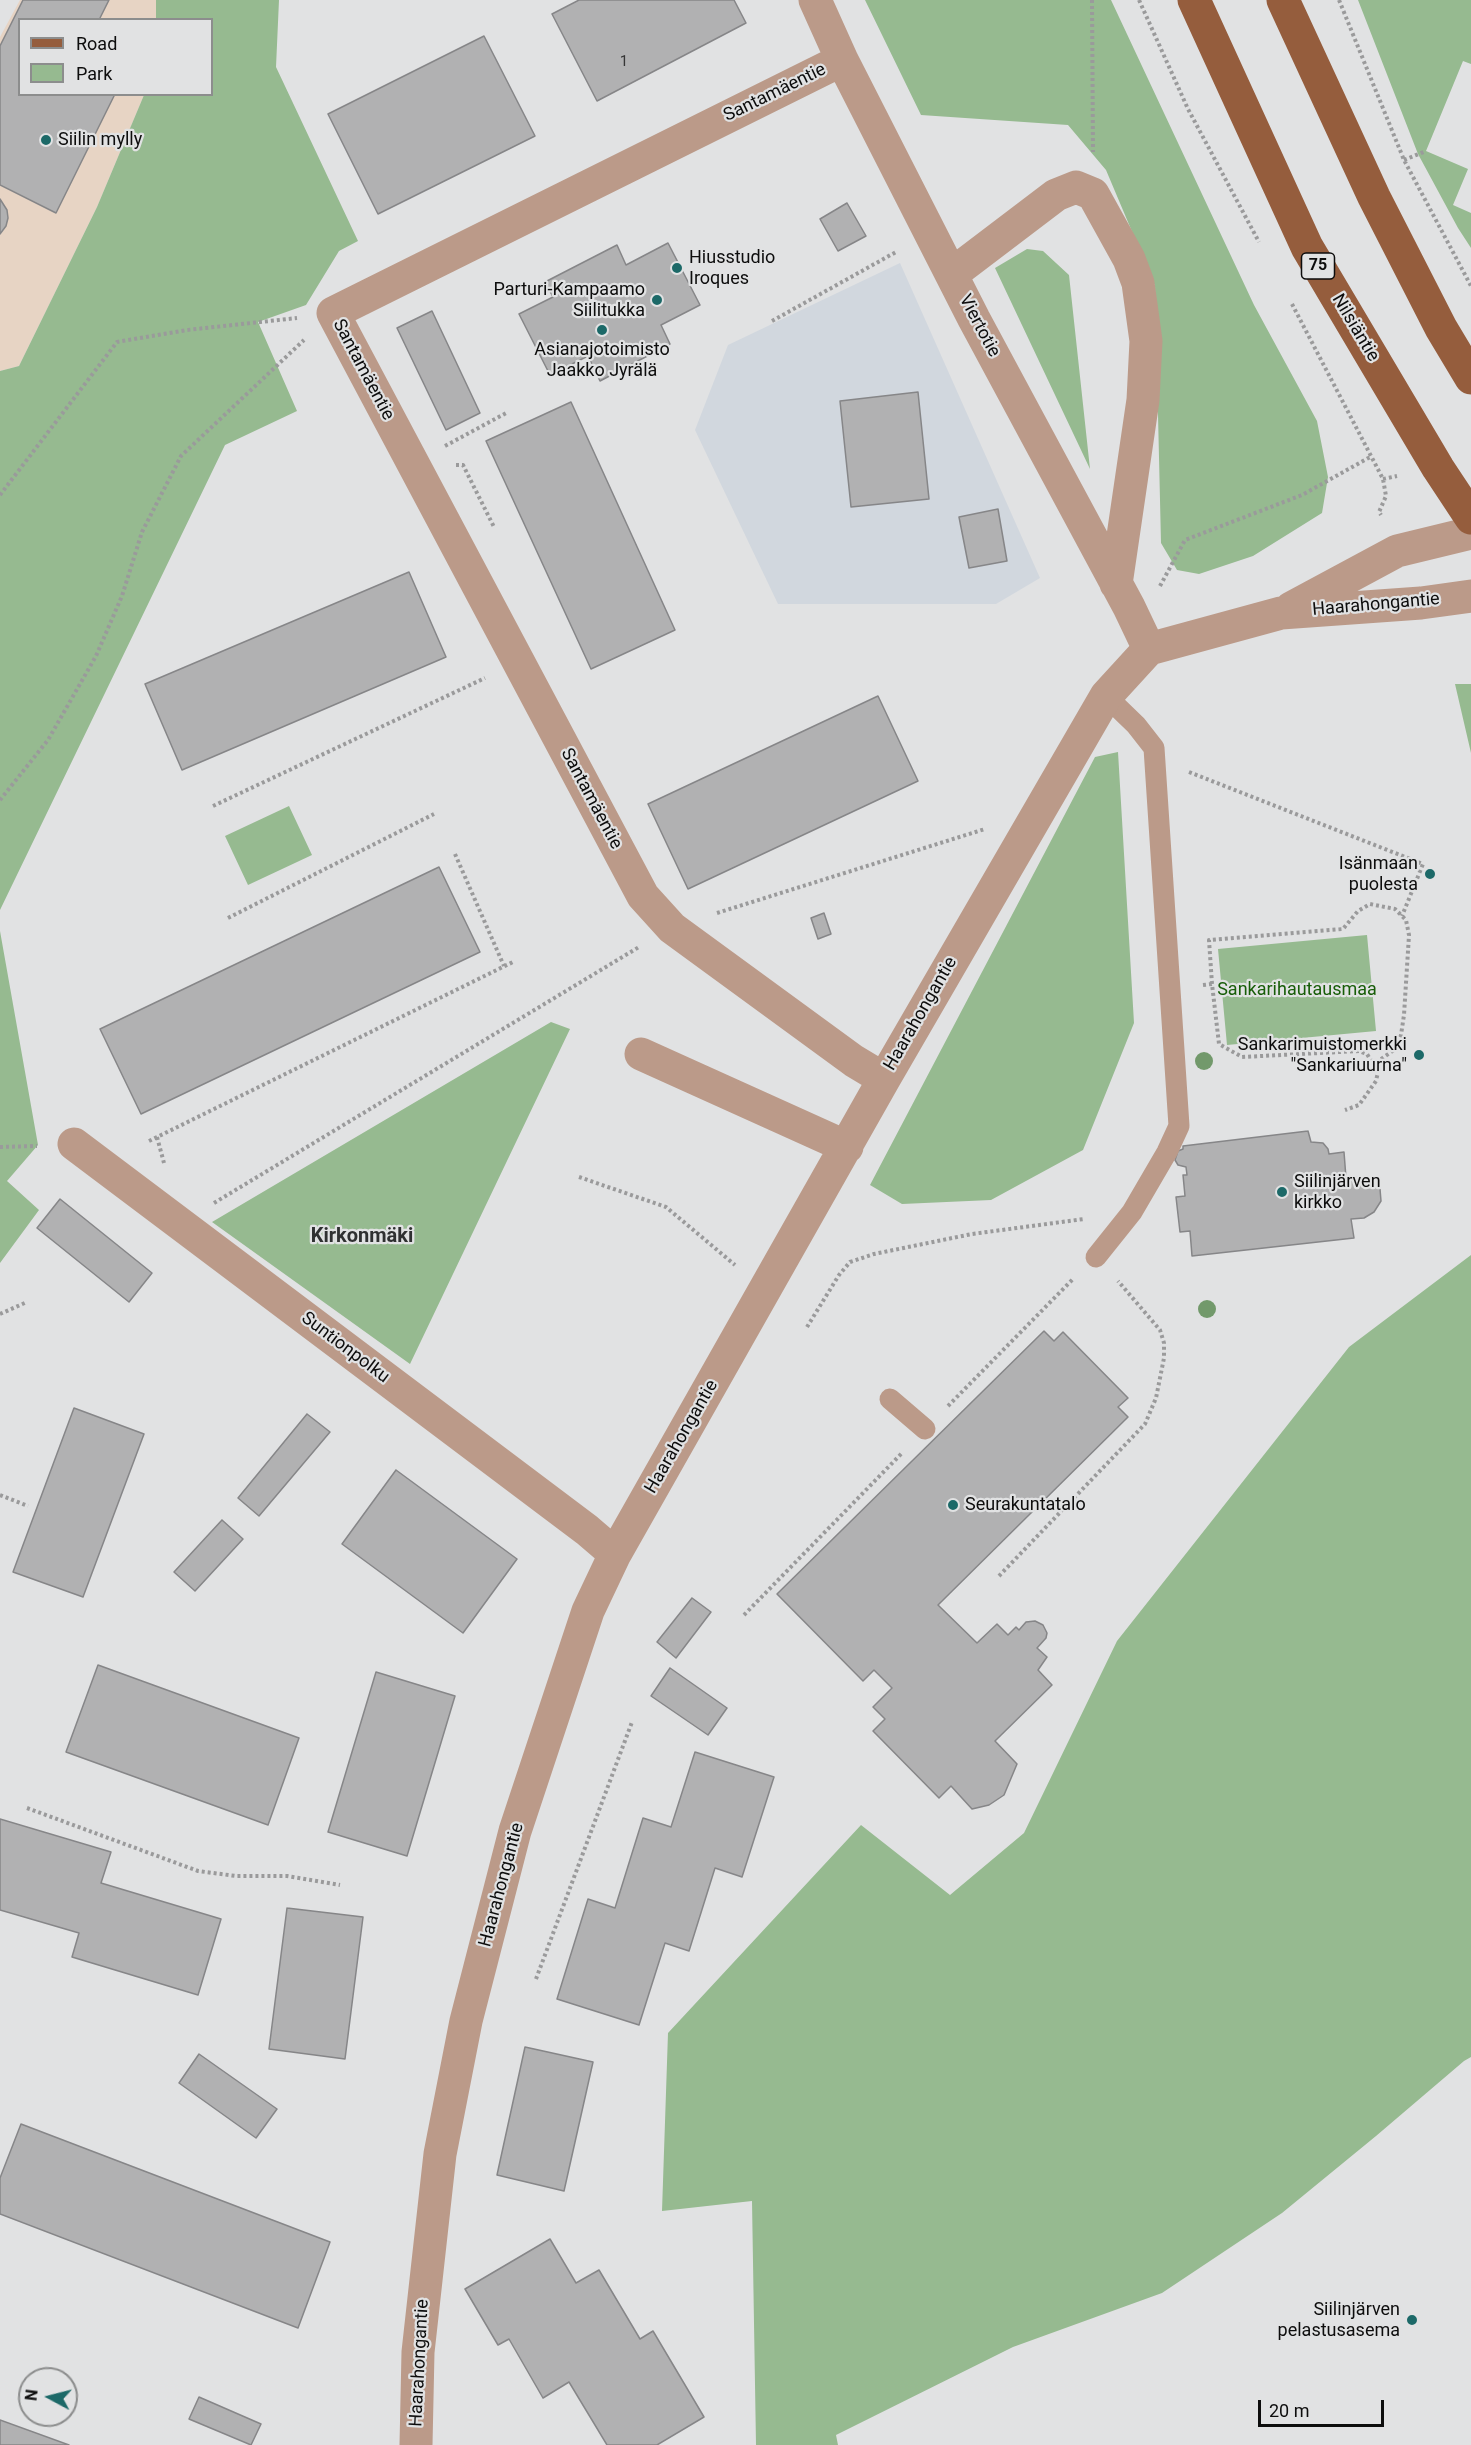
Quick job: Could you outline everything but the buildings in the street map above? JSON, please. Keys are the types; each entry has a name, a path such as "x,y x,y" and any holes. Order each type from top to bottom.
{"main road":[{"name":"Nilsiäntie","path":"1194,0 1307,247 1438,468 1471,518"},
{"path":"1283,0 1374,197 1442,328 1471,378"}],"street":[{"name":"Viertotie","path":"815,0 842,60 930,232 1149,649"},
{"name":"Santamäentie","path":"842,60 333,313 643,896 672,928 854,1060 884,1079"},
{"path":"952,274 1056,195 1076,187 1093,194 1129,259 1138,283 1146,341 1143,400 1116,584"},
{"name":"Haarahongantie","path":"1281,613 1397,550 1471,533"},
{"name":"Haarahongantie","path":"416,2445 418,2352 440,2154 466,2021 515,1831 588,1611 615,1554 884,1079 1106,696 1149,649 1281,613 1421,603 1471,596"},
{"path":"641,1054 847,1147"},
{"name":"Suntionpolku","path":"74,1144 587,1530 615,1554"}],"lane":[{"path":"1096,1257 1132,1212 1167,1152 1179,1126 1154,748 1147,737 1106,696"},
{"path":"890,1399 926,1429"}],"path":[{"path":"1092,0 1093,194"},
{"path":"1339,0 1404,160 1471,286"},
{"path":"1404,160 1426,151"},
{"path":"772,321 930,232"},
{"path":"0,495 117,342 187,330 333,313"},
{"path":"0,800 48,740 96,656 123,596 142,532 181,456 333,313"},
{"path":"413,464 508,412"},
{"path":"1157,592 1185,540 1302,495 1372,456"},
{"path":"213,806 518,662"},
{"path":"1155,759 1423,864 1402,916"},
{"path":"228,918 434,814"},
{"path":"179,1224 672,928 987,828"},
{"path":"455,854 504,966"},
{"path":"1345,1110 1359,1105 1368,1097 1376,1081 1378,1072 1367,1054 1359,1051 1242,1058 1219,1044 1209,939 1343,929 1358,911 1370,904 1395,909 1406,920 1409,935 1401,1035 1394,1050 1374,1064"},
{"path":"149,1141 515,961"},
{"path":"1169,988 1212,984"},
{"path":"579,1177 666,1207 736,1266"},
{"path":"807,1327 839,1275 850,1262 874,1254 972,1234 1132,1212"},
{"path":"999,1576 1145,1424 1156,1398 1164,1358 1164,1343 1160,1330 1096,1257"},
{"path":"0,1314 27,1302"},
{"path":"0,1495 28,1506"},
{"path":"536,1979 632,1722"},
{"path":"27,1808 198,1871 236,1876 287,1876 340,1885"}],"shaded area":[{"path":"20,0 156,0 156,18 18,18 18,96 144,96 97,207 19,366 0,371 0,37"},
{"path":"900,263 1040,578 996,604 778,604 695,430 728,345"}],"green space":[{"path":"156,0 279,0 276,67 358,241 339,251 306,305 258,322 297,411 225,445 0,910 0,371 19,366 97,207 144,96 213,96 213,18 156,18"},
{"path":"865,0 1111,0 1254,305 1317,421 1328,477 1322,513 1253,556 1199,574 1177,570 1161,543 1155,286 1106,170 1068,125 921,115"},
{"path":"1358,0 1471,0 1471,64 1463,61 1426,151 1468,169 1453,205 1471,213 1471,248 1418,154"},
{"path":"1027,249 1043,251 1069,275 1090,469 995,268"},
{"path":"1455,684 1471,684 1471,753"},
{"path":"1118,752 1134,1023 1083,1150 991,1200 902,1204 870,1185 1095,757"},
{"path":"289,806 312,855 248,885 225,836"},
{"path":"0,931 38,1145 7,1181 39,1210 0,1263"},
{"name":"Sankarihautausmaa","path":"1367,935 1376,1031 1227,1045 1218,949"},
{"path":"551,1022 570,1029 410,1364 212,1222"},
{"path":"1471,1255 1471,2057 1282,2213 1162,2293 1013,2347 836,2435 838,2445 756,2445 752,2201 662,2211 668,2033 861,1825 950,1895 1024,1833 1117,1641 1349,1347"}],"place":[{"name":"Siilin mylly","path":"46,140"},
{"name":"Hiusstudio Iroques","path":"677,268"},
{"name":"Parturi-Kampaamo Siilitukka","path":"657,300"},
{"name":"Asianajotoimisto Jaakko Jyrälä","path":"602,330"},
{"name":"Isänmaan puolesta","path":"1430,874"},
{"name":"Sankarimuistomerkki \"Sankariuurna\"","path":"1419,1055"},
{"name":"Siilinjärven kirkko","path":"1282,1192"},
{"name":"Seurakuntatalo","path":"953,1505"},
{"name":"Siilinjärven pelastusasema","path":"1412,2320"}],"district":[{"name":"Kirkonmäki","path":"362,1237"}]}
